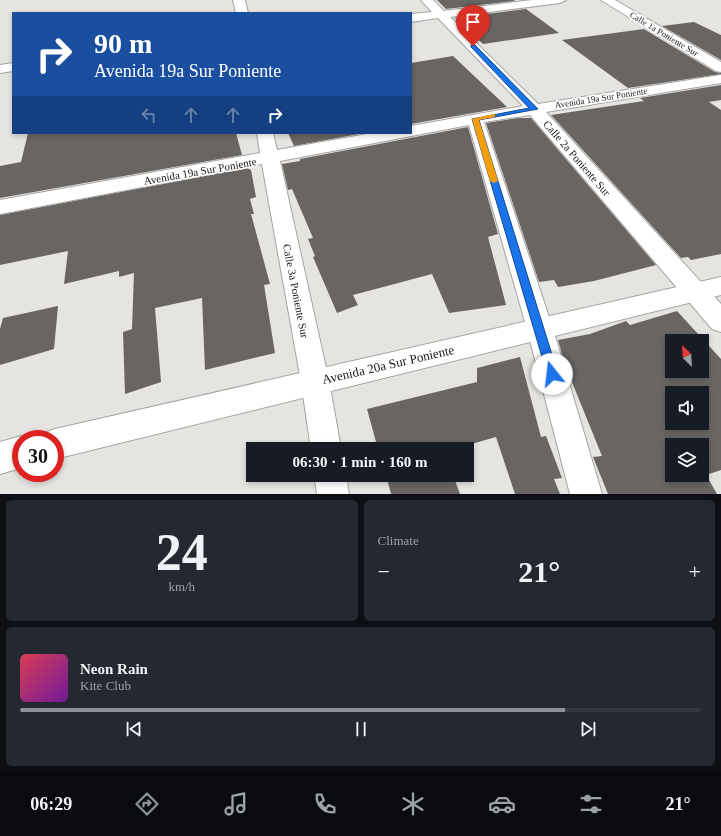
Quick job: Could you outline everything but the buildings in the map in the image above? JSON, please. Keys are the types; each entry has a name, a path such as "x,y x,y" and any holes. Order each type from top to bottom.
{"street":[{"path":"239,0 242,12"},
{"name":"Calle 2a Poniente Sur","path":"427,0 534,109 721,321"},
{"path":"412,18 560,0"},
{"name":"Calle 1a Poniente Sur","path":"606,0 721,68"},
{"path":"0,69 12,67"},
{"name":"Avenida 19a Sur Poniente","path":"412,131 534,109 721,79"},
{"path":"475,119 540,329 586,494"},
{"name":"Calle 3a Poniente Sur","path":"265,134 315,381 325,442"},
{"name":"Avenida 19a Sur Poniente","path":"0,208 396,134"},
{"name":"Avenida 20a Sur Poniente","path":"64,442 315,381 721,286"},
{"path":"0,458 12,455"},
{"path":"331,482 333,494"}],"slow traffic":[{"path":"493,116 475,119 494,181"}],"route":[{"path":"473,46 534,109 475,119 540,329 552,374"}]}
